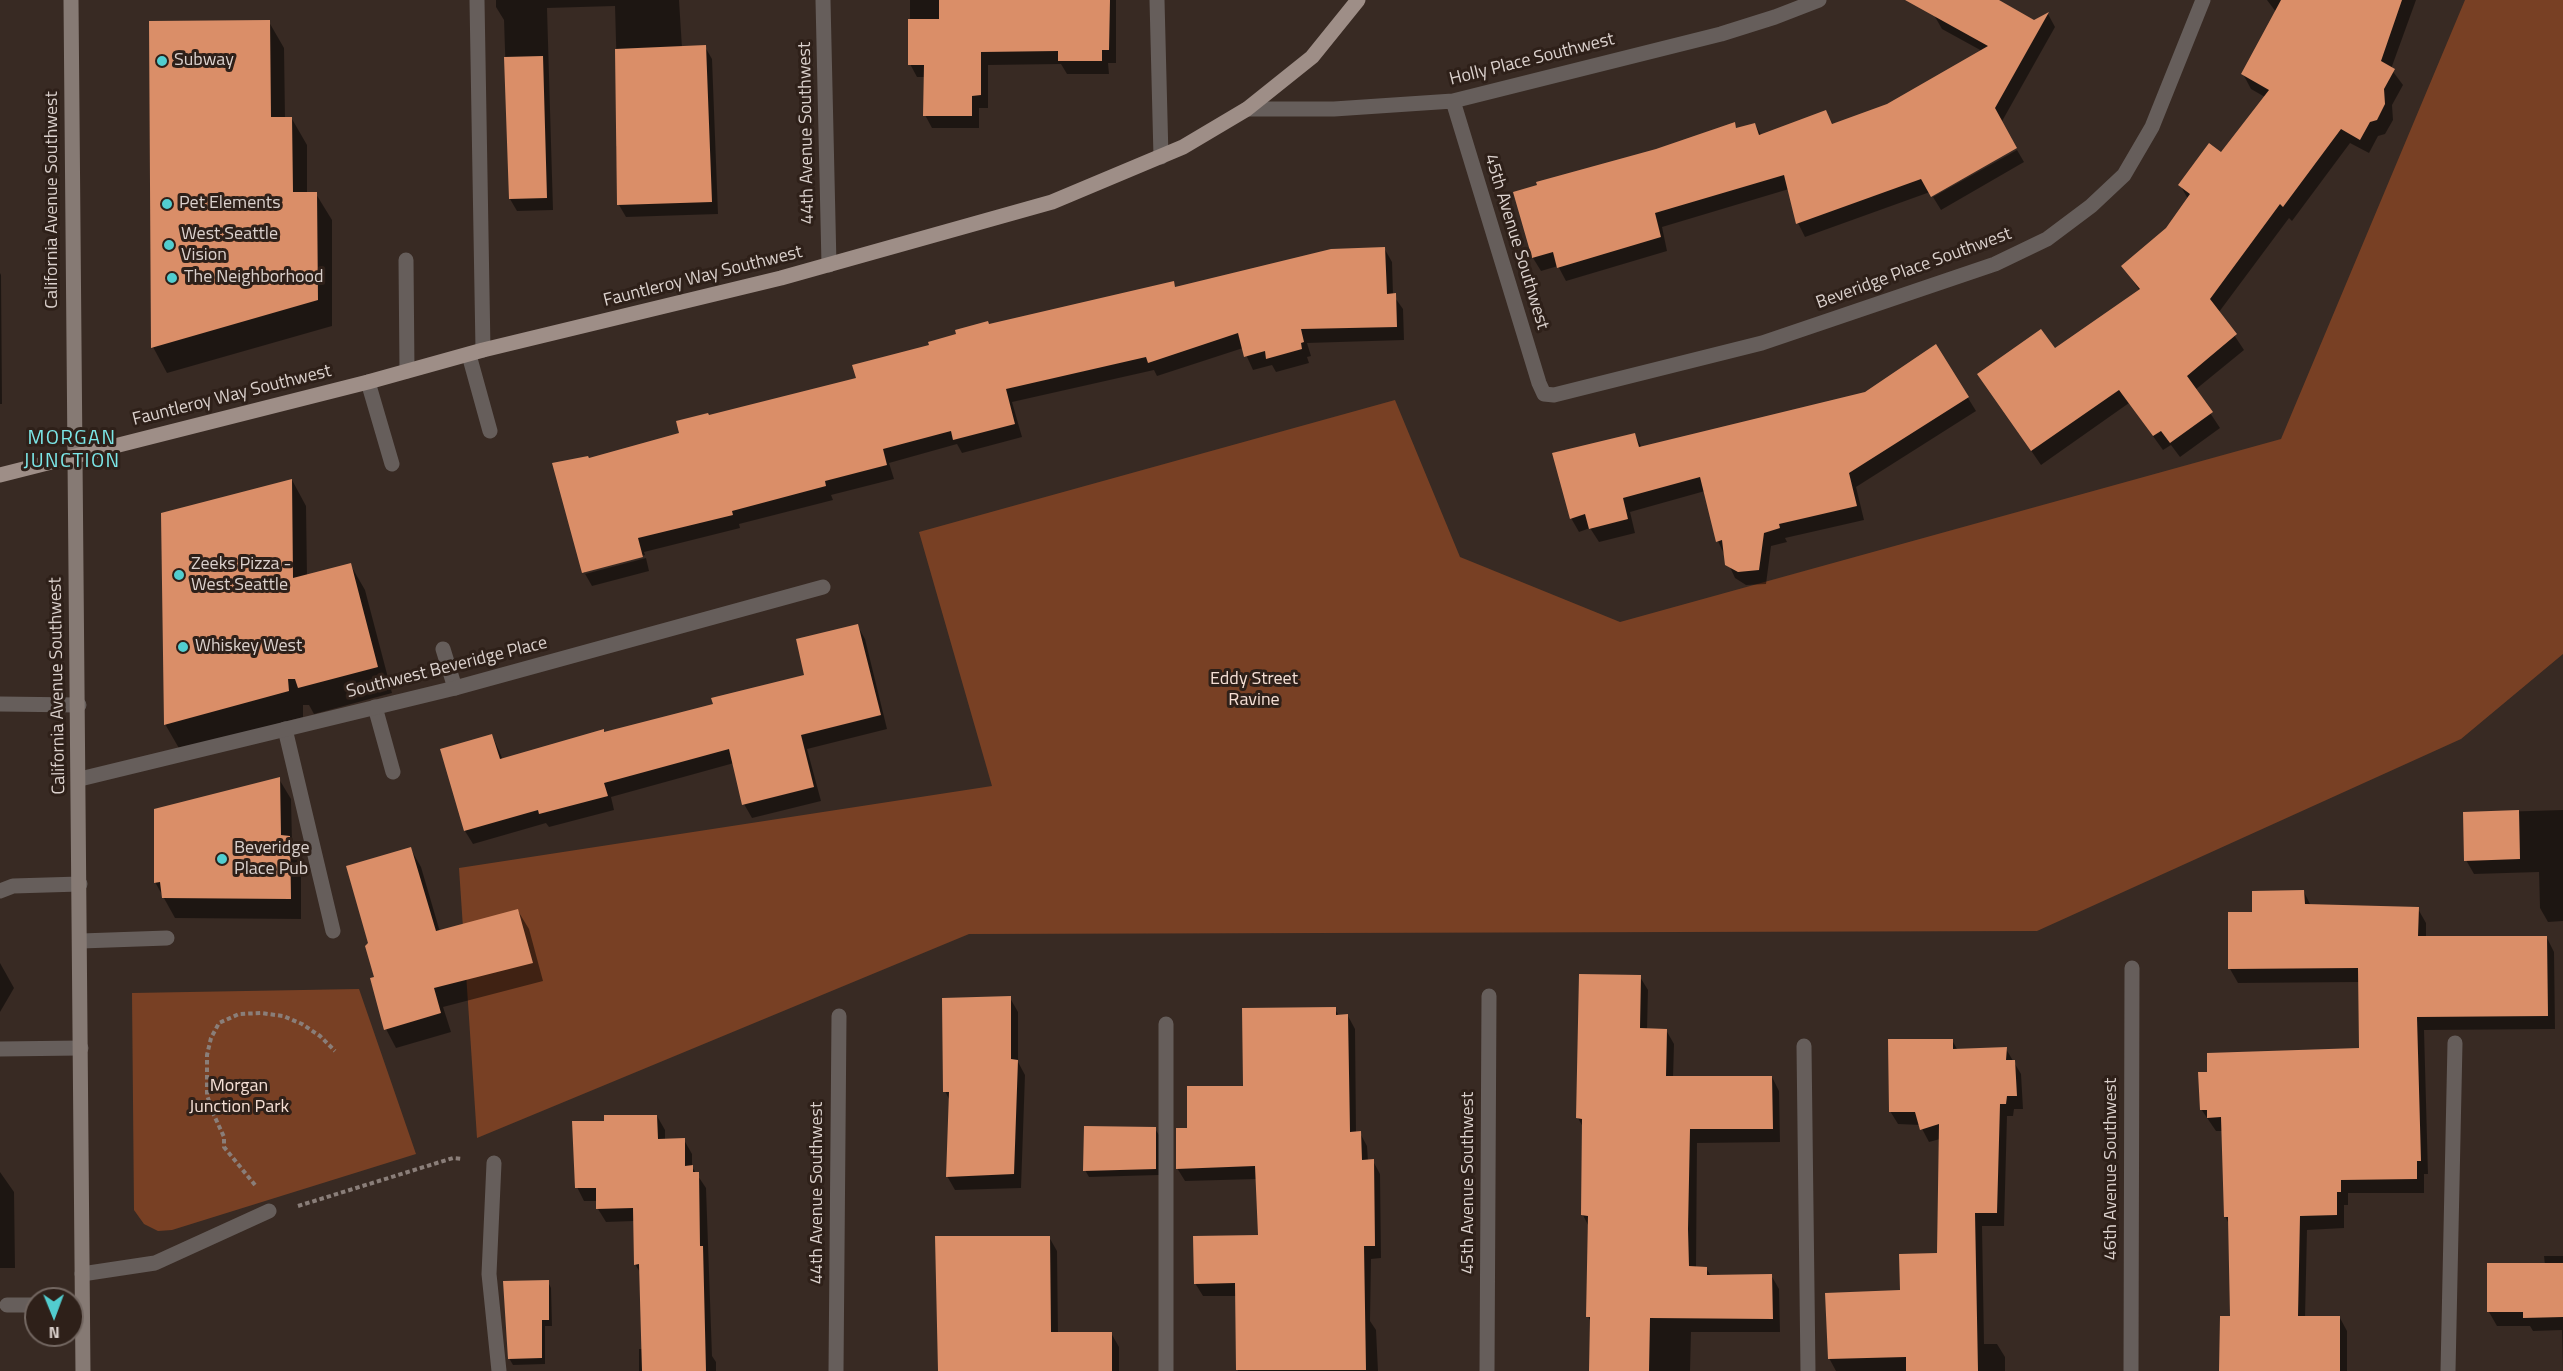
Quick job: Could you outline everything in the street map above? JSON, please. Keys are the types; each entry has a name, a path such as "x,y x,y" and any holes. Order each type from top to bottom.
{"main road":[{"name":"California Avenue Southwest","path":"71,0 74,456 80,779 82,1274 80,1287"},
{"name":"Fauntleroy Way Southwest","path":"0,475 476,353 829,266 1052,202 1183,147 1247,109 1312,57 1358,0"},
{"name":"California Avenue Southwest","path":"81,1347 83,1371"}],"street":[{"path":"477,0 476,353 490,431"},
{"name":"44th Avenue Southwest","path":"824,0 829,266"},
{"path":"1157,0 1161,157"},
{"name":"Holly Place Southwest","path":"1247,109 1334,109 1453,100 1721,34 1819,0"},
{"name":"Beveridge Place Southwest","path":"1544,394 1554,395 1762,343 1995,264 2047,239 2091,206 2124,176 2152,127 2203,0"},
{"name":"45th Avenue Southwest","path":"1453,100 1539,384 1544,394"},
{"path":"406,260 407,371"},
{"path":"368,382 392,464"},
{"name":"Southwest Beveridge Place","path":"80,779 455,688 823,587"},
{"path":"443,649 455,688"},
{"path":"0,704 78,705"},
{"path":"375,707 393,772"},
{"path":"285,729 333,931"},
{"path":"0,891 14,886 80,884"},
{"path":"81,941 167,938"},
{"name":"46th Avenue Southwest","path":"2131,1371 2132,968"},
{"name":"45th Avenue Southwest","path":"1487,1371 1489,996"},
{"name":"44th Avenue Southwest","path":"836,1371 839,1016"},
{"path":"1166,1024 1166,1371"},
{"path":"2448,1371 2455,1043"},
{"path":"1804,1046 1808,1371"},
{"path":"0,1049 81,1048"},
{"path":"494,1163 489,1274 499,1371"},
{"path":"82,1274 155,1263 269,1211"},
{"path":"7,1305 24,1305"}],"path":[{"path":"254,1185 224,1147 225,1137 207,1095 207,1055 211,1038 219,1023 239,1014 261,1012 283,1016 302,1024 320,1036 335,1051"},
{"path":"269,1211 291,1208 453,1158 494,1163"}],"green space":[{"name":"Eddy Street Ravine","path":"2465,0 2563,0 2563,654 2461,739 2037,931 969,934 477,1138 459,868 992,786 919,532 1395,400 1460,557 1620,622 2281,439"},
{"name":"Morgan Junction Park","path":"359,989 416,1154 172,1230 158,1231 144,1224 134,1210 132,993"}],"building":[{"path":"939,0 1110,0 1109,50 1102,50 1102,61 1058,61 1058,51 981,52 981,95 972,96 972,116 923,116 924,65 908,65 908,19 939,19"},
{"path":"1905,0 1999,0 2034,20 2049,12 1995,108 2017,148 1931,197 1921,179 1796,224 1784,175 1655,213 1661,237 1557,268 1553,252 1532,258 1513,192 1537,185 1536,182 1656,149 1735,122 1736,128 1755,123 1759,135 1826,110 1832,124 1887,104 1988,46"},
{"path":"2281,0 2402,0 2381,61 2395,69 2384,89 2385,104 2377,120 2370,122 2360,140 2341,129 2283,207 2280,204 2210,299 2237,334 2187,376 2213,412 2170,443 2161,431 2153,436 2119,390 2031,451 1977,374 2041,329 2055,348 2140,289 2121,266 2166,228 2190,194 2178,185 2209,143 2221,152 2269,90 2241,74"},
{"path":"270,20 271,117 292,117 293,192 317,192 318,300 151,348 149,21"},
{"path":"706,45 712,202 617,205 615,49"},
{"path":"543,56 547,198 509,199 504,57"},
{"path":"1385,247 1387,294 1396,293 1397,327 1301,329 1304,342 1301,343 1302,349 1266,359 1265,351 1244,357 1238,333 1148,363 1146,357 1006,389 1015,424 953,440 951,431 883,449 887,465 825,481 826,486 732,511 733,515 638,538 643,557 582,573 552,463 588,456 589,458 679,433 676,421 708,413 709,415 856,378 852,365 929,345 928,342 956,334 955,330 988,321 989,324 1174,281 1175,287 1331,249"},
{"path":"1936,344 1969,397 1849,473 1857,506 1779,524 1780,528 1764,533 1759,570 1738,572 1725,565 1722,540 1716,542 1700,477 1623,498 1628,519 1589,529 1585,514 1570,519 1552,453 1635,433 1639,447 1865,392"},
{"path":"292,479 293,578 351,563 378,667 298,688 295,679 288,679 289,691 164,725 161,513"},
{"path":"858,624 881,715 801,735 814,787 742,805 729,749 604,783 608,796 539,814 538,810 464,831 440,749 492,734 500,759 604,729 604,732 713,704 711,698 804,675 796,639"},
{"name":"Beveridge Place Pub","path":"280,777 281,835 290,836 291,899 162,898 160,882 154,883 154,809"},
{"path":"2519,810 2520,859 2464,861 2463,812"},
{"path":"411,847 436,931 518,909 533,963 434,988 441,1013 384,1030 370,978 374,977 365,946 368,943 346,866"},
{"path":"2304,890 2305,904 2419,907 2418,936 2547,936 2548,1016 2417,1017 2421,1161 2417,1161 2417,1179 2341,1180 2341,1192 2337,1192 2337,1215 2300,1216 2298,1316 2340,1316 2340,1371 2219,1371 2220,1316 2230,1316 2228,1217 2224,1217 2221,1117 2207,1118 2207,1110 2200,1110 2198,1072 2207,1072 2207,1053 2359,1048 2358,968 2228,969 2228,912 2252,912 2252,891"},
{"path":"1579,974 1641,975 1640,1028 1667,1029 1666,1076 1772,1076 1773,1129 1690,1129 1688,1229 1689,1266 1707,1267 1707,1275 1772,1274 1773,1319 1650,1318 1649,1371 1589,1371 1590,1317 1586,1317 1588,1216 1581,1215 1582,1119 1576,1118"},
{"path":"1011,996 1011,1059 1018,1060 1014,1174 946,1177 949,1092 943,1092 942,998"},
{"path":"1336,1007 1336,1015 1348,1014 1350,1132 1361,1131 1362,1160 1374,1159 1375,1246 1364,1246 1366,1370 1236,1370 1235,1283 1194,1284 1193,1236 1258,1235 1255,1166 1176,1169 1176,1128 1187,1128 1187,1086 1243,1086 1242,1008"},
{"path":"1888,1039 1953,1039 1953,1049 2007,1047 2006,1060 2015,1060 2017,1096 2007,1096 2006,1104 2000,1104 1997,1213 1975,1213 1978,1371 1906,1371 1906,1357 1828,1359 1825,1293 1900,1290 1899,1254 1937,1253 1939,1124 1920,1130 1915,1112 1889,1112"},
{"path":"604,1115 657,1115 658,1139 685,1138 685,1166 693,1165 693,1172 699,1172 706,1371 642,1371 639,1264 634,1265 633,1208 596,1209 596,1188 575,1188 572,1121 604,1121"},
{"path":"1084,1126 1156,1127 1156,1169 1083,1171"},
{"path":"935,1236 1050,1236 1051,1332 1112,1332 1112,1371 938,1371"},
{"path":"2487,1263 2563,1263 2563,1317 2523,1318 2523,1312 2487,1312"},
{"path":"549,1280 549,1320 542,1320 542,1358 508,1359 503,1281"}],"place":[{"name":"Subway","path":"162,61"},
{"name":"Pet Elements","path":"167,204"},
{"name":"West Seattle Vision","path":"169,245"},
{"name":"The Neighborhood","path":"172,278"},
{"name":"Zeeks Pizza - West Seattle","path":"179,575"},
{"name":"Whiskey West","path":"183,647"},
{"name":"Beveridge Place Pub","path":"222,859"}],"district":[{"name":"MORGAN JUNCTION","path":"72,450"}]}
